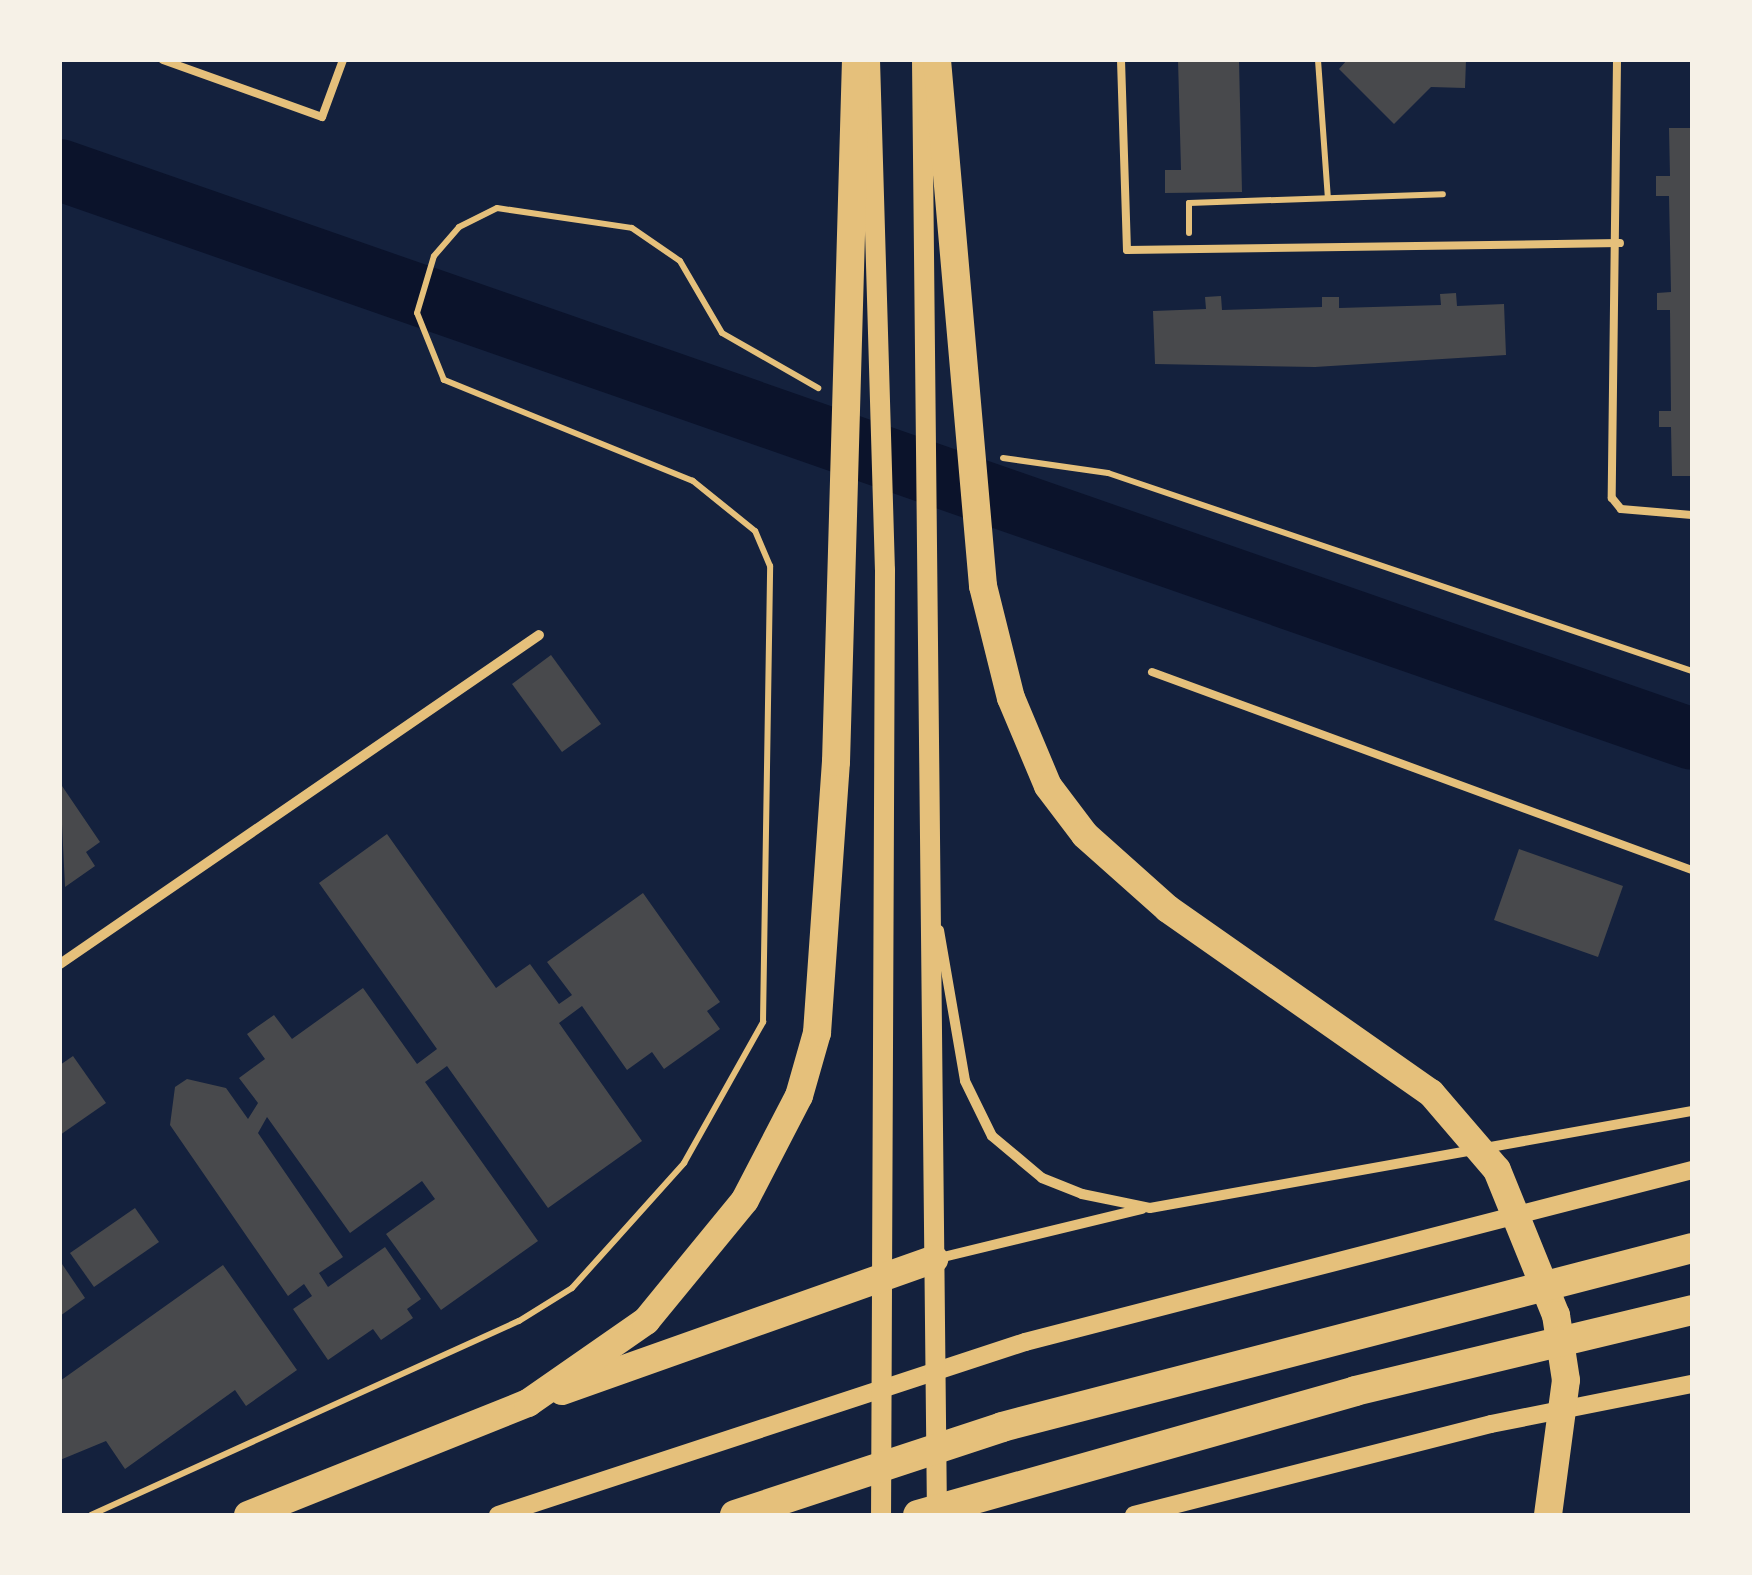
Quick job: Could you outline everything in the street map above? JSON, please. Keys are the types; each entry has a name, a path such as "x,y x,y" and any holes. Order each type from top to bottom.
{"highway":[{"path":"528,1403 646,1320 701,1263 799,1096 816,1033 842,560 856,60"},
{"path":"938,60 983,586 1011,698 1048,786 1085,835 1225,952 1346,1026 1431,1093 1497,1170 1556,1315 1566,1380 1550,1510"},
{"path":"735,1515 1021,1422 1692,1248"},
{"path":"248,1515 528,1403 934,1259"},
{"path":"918,1515 1336,1396 1692,1310"}],"main road":[{"path":"870,60 882,282 886,570 881,1515"},
{"path":"922,60 937,1515"}],"street":[{"path":"60,964 539,635"},
{"path":"930,874 965,1081 992,1136 1042,1178 1150,1208"},
{"path":"934,1259 1150,1208 1692,1111"},
{"path":"498,1515 1024,1342 1692,1170"},
{"path":"1134,1515 1491,1424 1692,1384"}],"lane":[{"path":"163,60 322,116 343,60"},
{"path":"1121,60 1127,250 1620,243"},
{"path":"1617,60 1620,243 1612,498 1621,509 1692,515"},
{"path":"1152,672 1692,870"}],"path":[{"path":"1318,60 1328,198"},
{"path":"1189,249 1189,203 1443,194"},
{"path":"91,1515 519,1322 572,1288 684,1162 763,1022 776,610 755,531 693,482 474,399 444,380 417,312 442,244 497,208 602,219 658,242 697,282 722,333 828,393"},
{"path":"984,451 1164,490 1692,671"}],"building":[{"path":"1178,60 1239,60 1242,192 1165,193 1165,170 1181,170"},
{"path":"1347,60 1466,60 1465,88 1431,87 1394,124 1339,69"},
{"path":"1669,128 1692,128 1692,476 1672,476 1671,427 1659,427 1659,411 1671,411 1670,310 1657,310 1657,293 1671,292 1669,196 1656,196 1656,176 1670,176"},
{"path":"1456,293 1457,306 1504,304 1506,355 1315,367 1155,364 1153,311 1206,309 1205,297 1221,296 1222,310 1322,307 1322,297 1339,297 1339,308 1441,305 1440,294"},
{"path":"551,655 601,724 562,752 512,684"},
{"path":"60,783 100,842 86,852 95,866 65,887"},
{"path":"387,834 496,988 530,964 559,1004 572,995 547,962 643,893 720,1002 707,1011 720,1029 664,1069 652,1052 627,1070 582,1006 559,1023 642,1141 548,1208 447,1066 425,1082 538,1241 441,1310 386,1234 435,1199 422,1181 350,1233 267,1117 258,1133 343,1257 319,1273 328,1287 385,1247 421,1299 407,1309 413,1318 381,1340 373,1329 328,1360 293,1309 312,1296 304,1284 288,1296 170,1125 175,1087 187,1079 226,1088 248,1119 258,1103 239,1078 265,1059 247,1034 274,1015 292,1039 363,988 417,1064 437,1049 319,883"},
{"path":"1519,849 1623,886 1598,957 1494,920"},
{"path":"73,1056 106,1103 60,1135 60,1065"},
{"path":"135,1208 159,1242 94,1287 70,1253"},
{"path":"60,1261 85,1298 60,1316"},
{"path":"223,1265 297,1370 246,1406 235,1390 125,1469 106,1441 60,1460 60,1381"}],"waterway":[{"path":"60,170 1692,739"}]}
